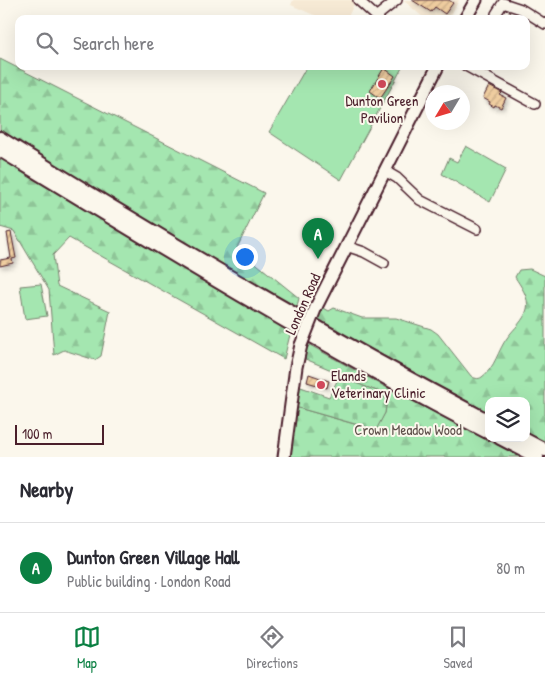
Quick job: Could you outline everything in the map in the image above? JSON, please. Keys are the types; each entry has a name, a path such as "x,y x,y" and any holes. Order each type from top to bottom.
{"highway":[{"path":"0,138 242,286 485,419"},
{"path":"0,150 313,338 485,430"},
{"path":"508,442 537,457"},
{"path":"530,442 545,450"}],"main road":[{"path":"467,15 476,0"},
{"name":"London Road","path":"284,457 296,367 301,345 316,307 436,70"}],"street":[{"path":"358,0 375,15"},
{"path":"381,15 397,0"},
{"path":"496,14 503,3 521,9 545,24"},
{"path":"473,70 535,104"},
{"path":"482,75 485,70"},
{"path":"384,170 397,178 420,200 478,229"},
{"path":"346,246 370,255 384,263"}],"shaded area":[{"path":"293,0 356,0 349,15 314,15 291,5"},
{"path":"403,0 459,0 451,15 420,15"}],"green space":[{"path":"0,59 15,67 15,70 22,70 264,193 237,248 299,298 284,359 69,238 53,255 57,286 110,311 101,356 95,360 64,350 54,355 49,290 14,231 0,227"},
{"path":"305,70 401,70 341,180 269,132"},
{"path":"466,146 506,169 490,202 442,174 449,158 457,162"},
{"path":"530,269 545,276 545,442 530,435 530,397 485,397 485,411 314,319 320,306 329,311 334,308 362,318 396,318 431,329 438,334 471,376 479,378 490,369 504,343 526,313 528,305 526,296 515,277 519,270"},
{"path":"41,284 47,316 25,319 20,286"},
{"name":"Crown Meadow Wood","path":"308,344 485,439 485,442 491,442 520,457 291,457 295,407 375,430 385,413 387,400 377,391 339,377 336,372 303,358"},
{"path":"339,377 377,391 387,400 385,413 376,430 295,407 298,386 329,397"}],"building":[{"path":"412,0 449,0 453,3 445,14 435,7 431,12"},
{"name":"Dunton Green Pavilion","path":"383,70 387,70 395,76 380,98 370,91"},
{"path":"489,86 502,93 500,95 506,98 501,108 495,105 494,107 483,98"},
{"path":"11,232 16,258 12,259 13,263 0,266 0,260 11,258 7,233"},
{"name":"Elands Veterinary Clinic","path":"309,374 329,381 327,388 307,382"}],"place":[{"name":"Dunton Green Pavilion","path":"382,84"},
{"name":"Dunton Green Village Hall","path":"318,259"},
{"name":"Elands Veterinary Clinic","path":"321,385"}]}
